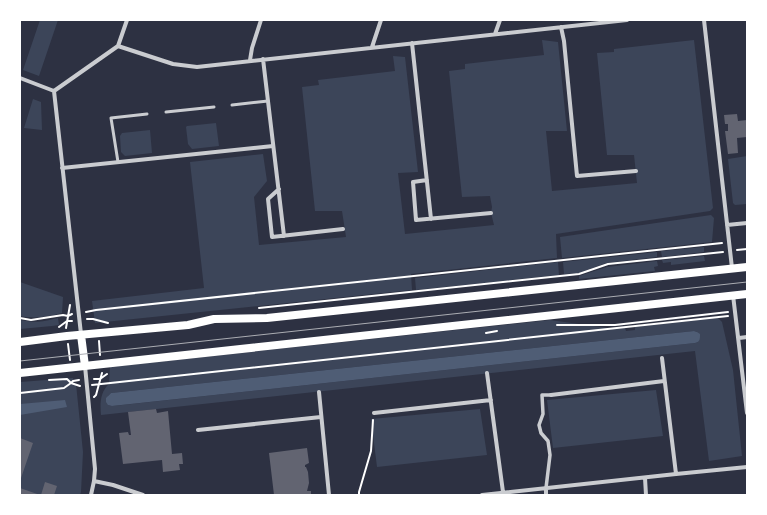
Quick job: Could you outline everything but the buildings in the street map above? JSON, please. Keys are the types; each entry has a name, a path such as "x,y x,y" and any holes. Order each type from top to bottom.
{"main road":[{"path":"20,342 67,336 188,325 214,318 267,318 747,266"},
{"path":"20,373 747,294"},
{"path":"81,335 85,366"}],"street":[{"path":"54,91 118,46 127,20"},
{"path":"250,60 252,48 261,20"},
{"path":"372,47 381,20"},
{"path":"496,34 500,20"},
{"path":"118,46 173,64 197,66 627,20"},
{"path":"704,20 732,268"},
{"path":"561,26 564,41 577,176 636,171"},
{"path":"412,43 431,219"},
{"path":"263,59 284,236"},
{"path":"20,78 54,91"},
{"path":"54,91 81,335"},
{"path":"62,168 273,146"},
{"path":"427,180 413,182 416,220 491,213"},
{"path":"278,189 268,199 272,238 343,229"},
{"path":"727,225 747,222"},
{"path":"733,295 746,392 747,413"},
{"path":"739,338 747,337"},
{"path":"662,358 676,474"},
{"path":"85,366 95,469 91,495"},
{"path":"488,373 503,492"},
{"path":"546,495 550,455 548,441 541,433 539,425 544,414 542,395 664,381"},
{"path":"319,392 330,495"},
{"path":"374,413 491,400"},
{"path":"198,430 322,418"},
{"path":"482,495 747,467"},
{"path":"645,478 646,495"},
{"path":"94,481 114,485 143,495"}],"lane":[{"path":"232,105 268,101"},
{"path":"166,112 214,107"},
{"path":"118,162 112,118 147,114"}],"path":[{"path":"20,318 31,320 62,315 68,316 96,310 729,242"},
{"path":"256,308 579,274 608,264 730,251"},
{"path":"552,325 615,325 735,313"},
{"path":"43,381 66,379 71,383 80,386 735,313"},
{"path":"55,329 67,321 93,319 111,323"},
{"path":"67,321 66,328 71,368"},
{"path":"485,333 501,331"},
{"path":"89,404 96,395 102,370 98,334"},
{"path":"20,393 64,388 73,381 100,379 111,373"},
{"path":"359,495 371,451 374,413"}],"shaded area":[{"path":"40,20 58,20 39,76 23,70"},
{"path":"542,40 558,42 567,131 546,131 552,191 637,183 634,155 607,155 597,53 614,52 614,49 694,40 713,208 710,211 556,234 557,258 411,274 412,290 95,323 92,301 204,288 190,162 263,154 267,181 254,197 259,245 346,237 342,211 315,211 302,87 319,85 318,80 395,71 393,56 405,57 418,172 398,173 405,234 494,225 491,213 492,207 490,196 462,197 449,71 465,69 465,64 544,55"},
{"path":"33,99 41,102 42,130 24,128"},
{"path":"216,123 219,146 192,149 188,144 186,127"},
{"path":"150,130 152,153 125,156 121,152 120,136 122,133"},
{"path":"747,156 747,204 735,205 733,203 728,159"},
{"path":"711,215 714,218 712,242 562,258 560,237"},
{"path":"704,247 704,252 662,257 661,251"},
{"path":"657,252 657,257 606,263 579,273 564,274 563,262"},
{"path":"704,256 705,261 671,265 671,262 663,263 662,260"},
{"path":"657,261 658,266 654,267 655,271 579,279 579,276 607,267"},
{"path":"558,262 559,275 416,290 415,278"},
{"path":"20,282 63,297 62,313 41,317 20,316"},
{"path":"58,318 59,325 20,329 20,320 39,322"},
{"path":"718,318 722,322 733,370 742,456 709,461 695,351 101,415 101,398 109,384 110,367 550,320 615,329 625,328 626,331 635,330 635,327","holes":["694,331 697,332 698,342 695,343 113,406 108,405 108,396 111,393"]},
{"path":"694,331 700,334 698,342 695,343 112,406 108,405 106,402 106,398 111,393"},
{"path":"73,378 74,384 76,384 83,452 80,495 20,495 20,382"},
{"path":"656,390 663,436 553,448 547,400"},
{"path":"65,400 67,407 20,415 20,404"},
{"path":"480,409 487,455 377,467 371,419"}],"tram line":[{"path":"20,361 747,282"}]}
